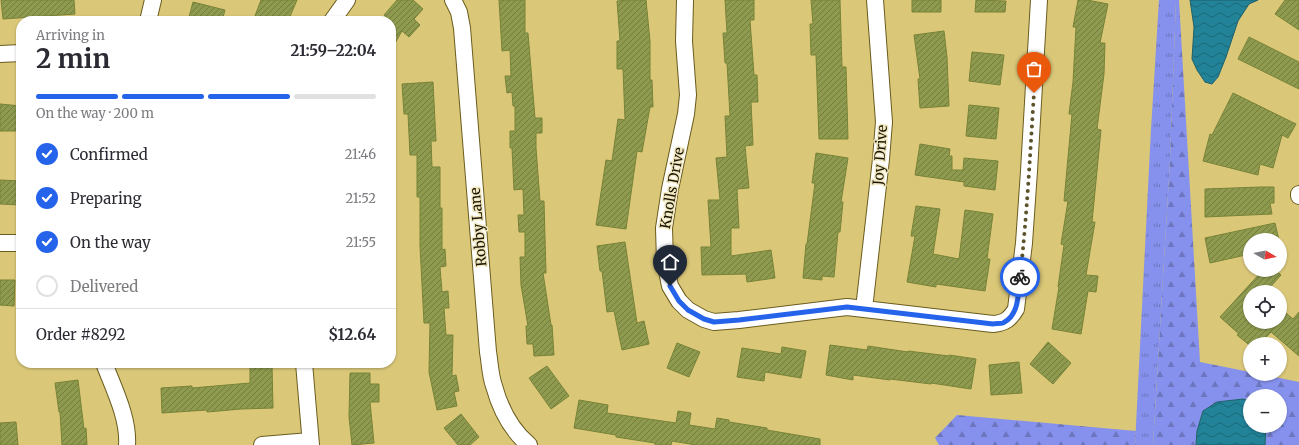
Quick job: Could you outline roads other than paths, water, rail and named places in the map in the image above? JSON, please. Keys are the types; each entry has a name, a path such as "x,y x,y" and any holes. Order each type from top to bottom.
{"street":[{"path":"149,16 153,0"},
{"path":"336,16 347,0"},
{"name":"Robby Lane","path":"453,0 462,28 488,352 493,385 500,404 513,428 529,445"},
{"name":"Knolls Drive","path":"685,0 684,41 688,94 686,114 670,189 664,228 665,261 670,286 679,301 688,310 704,319 714,322 847,307 993,324 1003,323 1016,309 1024,243 1029,179 1039,0"},
{"name":"Joy Drive","path":"864,309 884,122 875,0"},
{"path":"0,54 16,53"},
{"path":"0,243 16,243"},
{"path":"106,368 125,421 128,445"},
{"path":"262,445 311,443 304,368"}],"water":[{"path":"1190,0 1258,0 1249,4 1238,21 1218,77 1212,84 1205,82 1192,59 1194,27"},
{"path":"1243,399 1243,433 1266,433 1265,445 1196,445 1197,431 1203,411 1217,402"}]}
